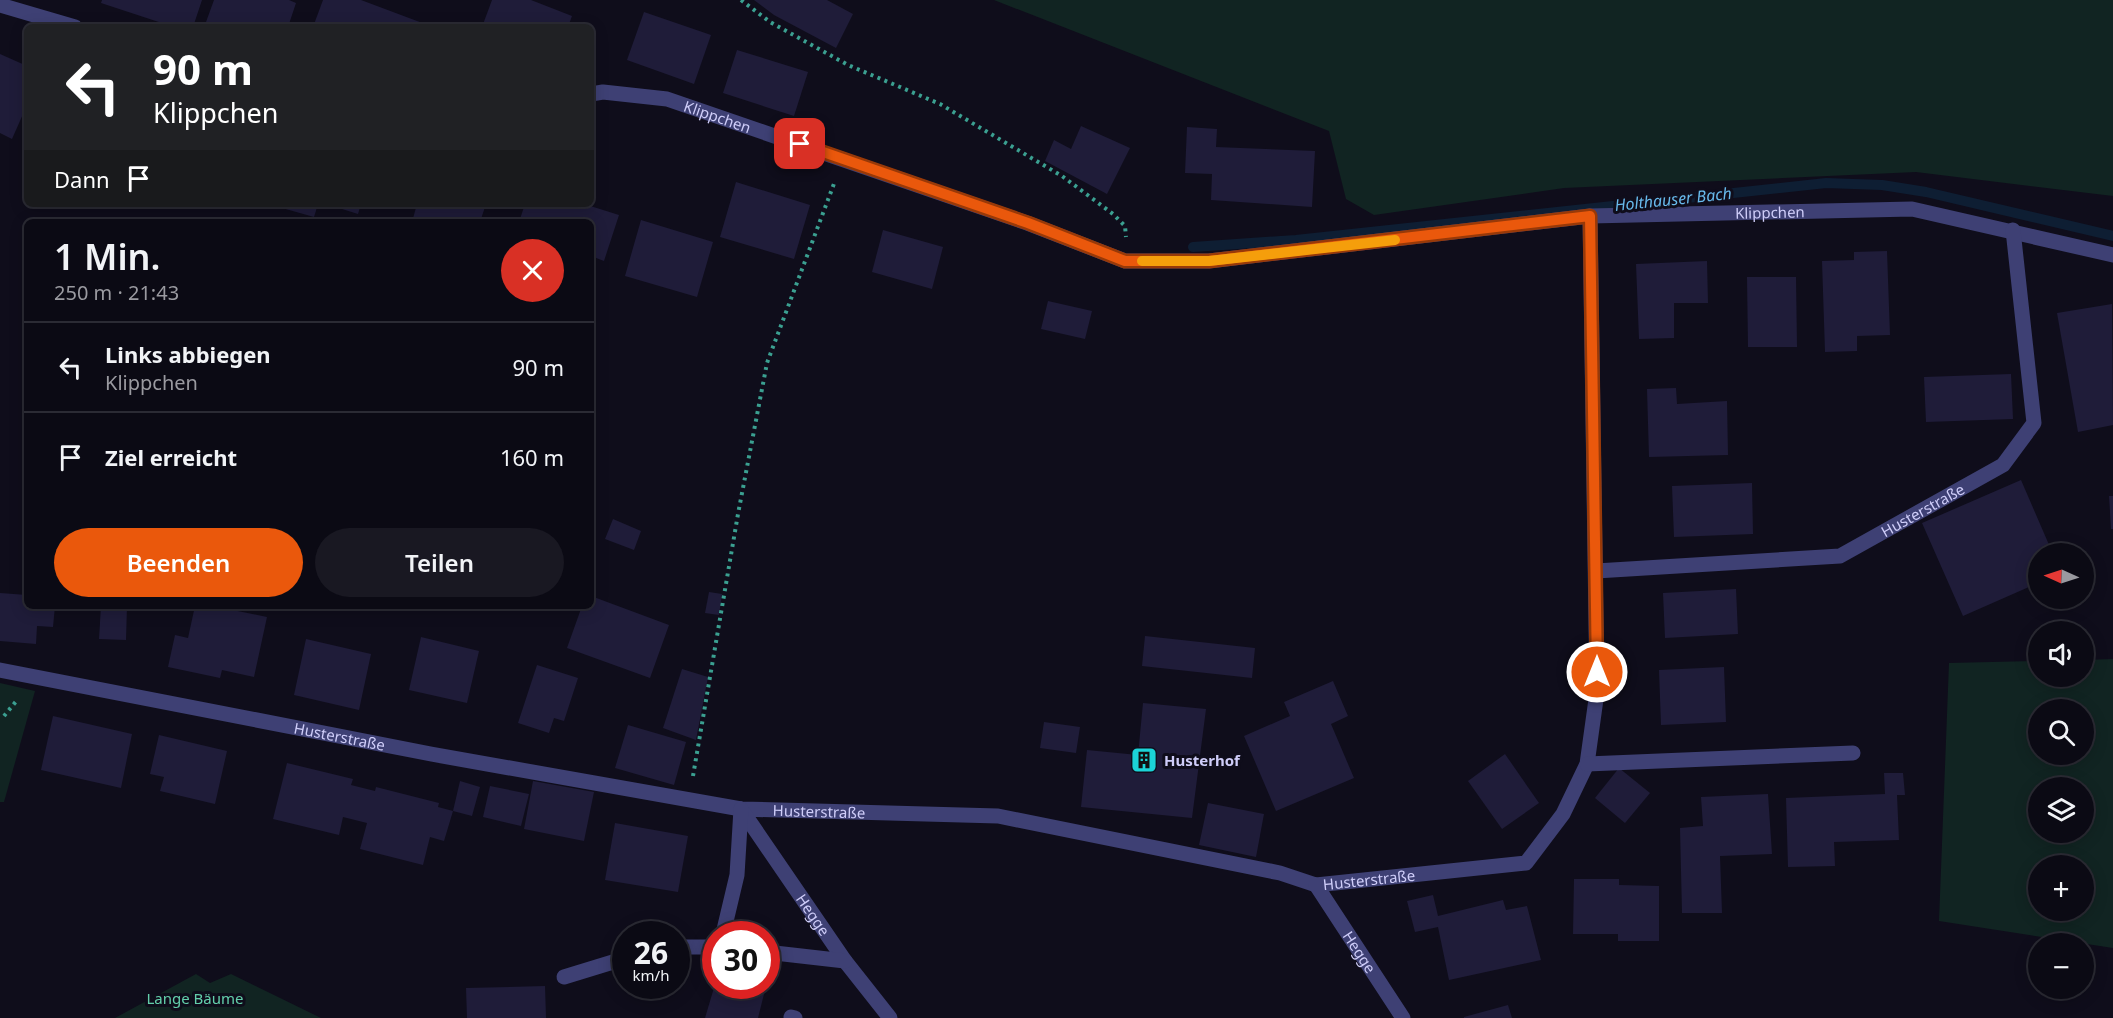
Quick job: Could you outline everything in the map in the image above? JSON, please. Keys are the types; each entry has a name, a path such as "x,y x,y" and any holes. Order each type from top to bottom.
{"street":[{"path":"0,5 65,24"},
{"name":"Klippchen","path":"594,94 603,92 667,99 1028,223 1125,261 1209,261 1590,216 1912,209 2013,230 2113,255"},
{"name":"Husterstraße","path":"0,670 431,754 741,809 998,816 1280,873 1316,885 1526,863 1563,814 1587,764 1597,692 1590,216"},
{"name":"Husterstraße","path":"1596,571 1840,556 2003,465 2034,423 2013,230"},
{"path":"1587,764 1853,753"},
{"path":"726,921 737,875 741,809"},
{"name":"Hegge","path":"741,809 845,961 890,1018"},
{"name":"Hegge","path":"1316,885 1403,1018"},
{"path":"780,954 845,961"},
{"path":"564,976 612,962"}],"path":[{"path":"741,0 770,22 849,65 940,104 1062,176 1113,214 1125,226 1127,241 1125,261"},
{"path":"689,800 738,514 767,363 844,158"}],"green space":[{"path":"994,0 2113,0 2113,196 1916,172 1564,188 1374,215 1346,199 1329,131"},
{"path":"2113,659 2113,948 2094,945 2094,933 2028,933 2028,935 1939,921 1949,663 2028,661 2028,687 2094,687 2094,660"},
{"path":"0,683 35,691 4,802 0,802"},
{"name":"Lange Bäume","path":"196,974 210,983 231,974 321,1018 115,1018"}],"building":[{"path":"102,0 202,0 194,24 165,24 101,3"},
{"path":"214,0 289,0 296,3 289,24 212,24 206,22"},
{"path":"323,0 361,0 425,24 314,24"},
{"path":"492,0 531,0 572,16 569,24 483,24"},
{"path":"754,0 827,0 853,14 836,48 774,15"},
{"path":"644,12 711,35 694,84 627,60"},
{"path":"737,50 808,72 794,116 723,93"},
{"path":"0,54 24,65 24,112 12,139 0,133"},
{"path":"1081,126 1130,148 1107,194 1045,161 1054,140 1071,149"},
{"path":"1187,127 1217,129 1216,147 1315,151 1312,207 1211,200 1212,174 1185,173"},
{"path":"736,182 810,205 794,259 720,237"},
{"path":"279,207 317,207 314,217"},
{"path":"336,207 360,207 358,214"},
{"path":"416,207 485,207 481,219 413,219"},
{"path":"524,207 594,207 619,215 604,261 594,257 594,219 520,219"},
{"path":"641,220 713,242 697,297 625,276"},
{"path":"883,230 943,247 932,289 872,272"},
{"path":"1887,251 1890,335 1857,336 1857,351 1825,352 1822,261 1854,260 1854,252"},
{"path":"1707,261 1708,303 1674,303 1674,338 1639,339 1636,264"},
{"path":"1747,277 1796,277 1797,347 1748,347"},
{"path":"1048,301 1092,311 1085,339 1041,329"},
{"path":"2112,304 2113,425 2078,432 2057,313"},
{"path":"2011,374 2013,419 1926,422 1924,377"},
{"path":"1676,388 1677,404 1727,401 1728,455 1649,457 1647,389"},
{"path":"2021,480 2048,543 2028,543 2028,587 1963,616 1922,523"},
{"path":"1752,483 1753,534 1674,537 1672,486"},
{"path":"2109,496 2113,496 2113,529 2111,529"},
{"path":"613,519 641,531 634,550 605,539"},
{"path":"1736,589 1738,634 1665,638 1663,593"},
{"path":"709,592 722,594 719,615 705,613"},
{"path":"0,593 24,595 24,609 55,609 53,627 37,626 36,644 0,641"},
{"path":"594,597 669,625 650,678 567,648 581,609 594,609"},
{"path":"101,609 127,609 126,640 99,639"},
{"path":"194,609 228,609 267,617 254,677 222,670 220,678 168,667 175,635 188,638"},
{"path":"1145,636 1255,648 1252,678 1142,666"},
{"path":"421,637 479,651 467,703 409,690"},
{"path":"306,639 371,654 359,710 294,695"},
{"path":"537,665 578,678 564,721 554,718 549,733 518,723"},
{"path":"1724,667 1726,722 1661,725 1659,670"},
{"path":"682,669 708,677 696,740 663,728"},
{"path":"1333,681 1348,716 1331,724 1354,778 1276,811 1244,736 1290,716 1284,702"},
{"name":"Husterhof","path":"1143,703 1206,709 1192,818 1081,807 1087,750 1138,755"},
{"path":"53,716 132,734 121,788 41,770"},
{"path":"1044,722 1080,727 1076,753 1040,748"},
{"path":"628,725 686,742 674,785 615,768"},
{"path":"159,735 227,751 215,804 160,791 164,777 150,774"},
{"path":"1505,754 1539,803 1502,829 1468,781"},
{"path":"287,763 353,779 351,785 375,791 376,787 439,803 438,807 453,811 444,841 430,837 423,865 360,849 367,823 343,817 339,835 273,819"},
{"path":"1619,768 1650,793 1625,823 1595,798"},
{"path":"1884,773 1903,773 1905,795 1897,795 1899,840 1834,842 1835,866 1788,867 1786,798 1885,794"},
{"path":"460,781 480,787 472,816 453,811"},
{"path":"533,781 594,792 584,841 524,829"},
{"path":"490,786 529,794 521,826 483,817"},
{"path":"1768,794 1772,854 1720,856 1722,913 1682,913 1680,828 1703,826 1701,797"},
{"path":"1208,803 1264,814 1256,857 1199,845"},
{"path":"615,823 688,836 678,892 605,880"},
{"path":"1574,879 1619,879 1619,885 1659,886 1659,941 1618,941 1618,934 1573,934"},
{"path":"1433,895 1438,916 1503,900 1506,910 1527,906 1541,960 1449,980 1438,927 1415,932 1407,901"},
{"path":"545,986 546,1018 467,1018 466,988"},
{"path":"711,999 763,999 758,1018 705,1018"},
{"path":"1508,1005 1512,1018 1464,1018 1464,1017"}],"waterway":[{"name":"Holthauser Bach","path":"1193,247 1296,240 1826,183 1882,185 1926,192 2113,236"}],"slow traffic":[{"path":"1142,261 1209,261 1395,240"}],"place":[{"name":"Husterhof","path":"1144,760"}],"route":[{"path":"800,144 1028,223 1125,261 1209,261 1590,216 1597,672"}]}
